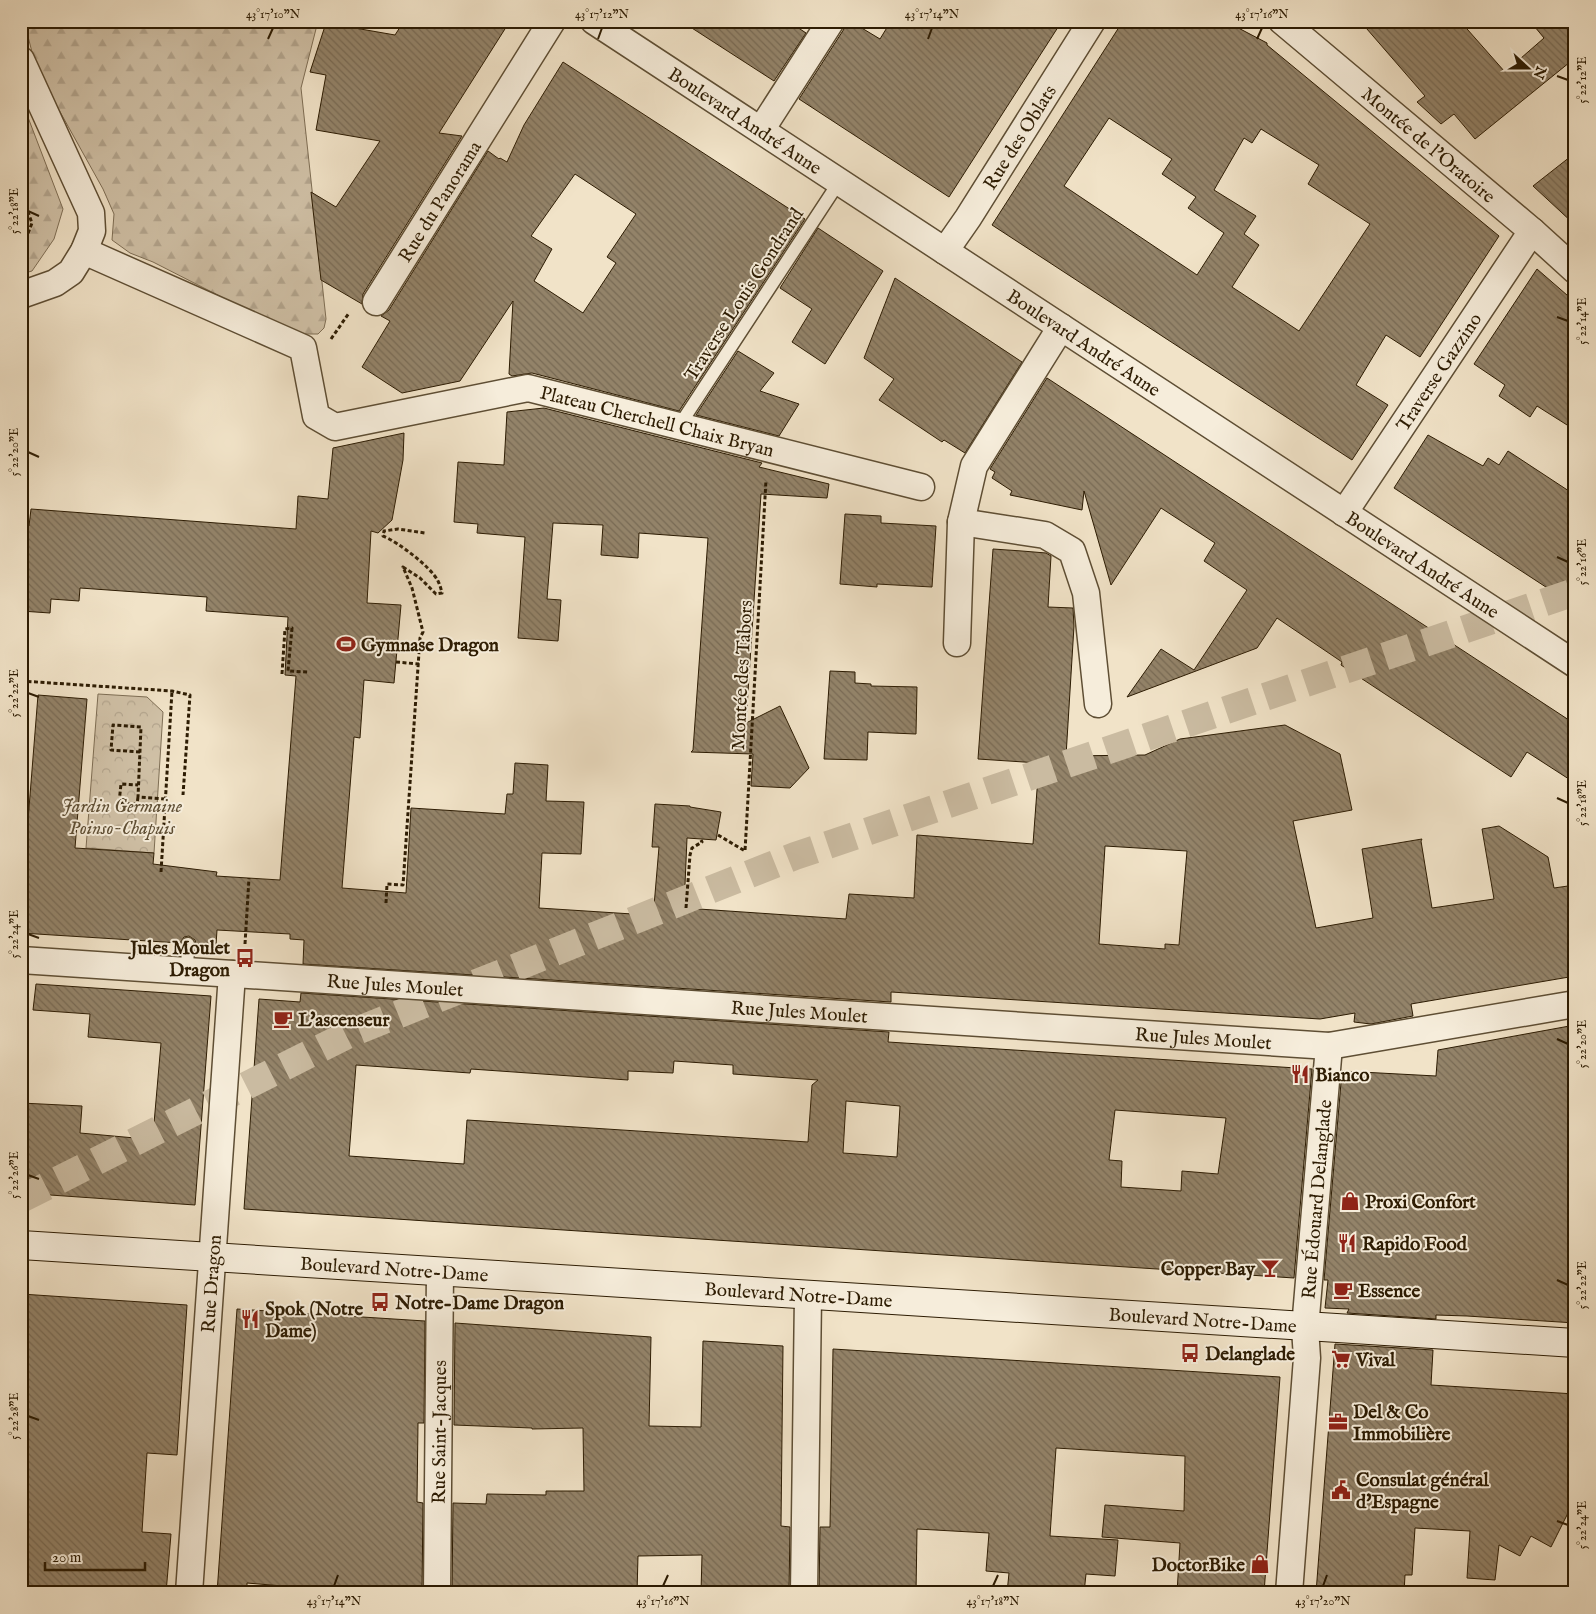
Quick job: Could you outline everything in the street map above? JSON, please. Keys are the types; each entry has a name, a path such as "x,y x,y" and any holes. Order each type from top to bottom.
{"street":[{"name":"Rue du Panorama","path":"376,302 552,21"},
{"name":"Boulevard André Aune","path":"594,21 1575,664"},
{"path":"761,130 831,21"},
{"name":"Rue des Oblats","path":"945,251 968,218 1092,21"},
{"name":"Montée de l'Oratoire","path":"1282,21 1532,231 1575,270"},
{"path":"21,60 90,213 92,231 84,250 71,272 55,283 21,295"},
{"name":"Traverse Gazzino","path":"1344,513 1532,231"},
{"path":"84,250 303,348"},
{"path":"957,643 961,522 974,466 1061,327"},
{"name":"Plateau Cherchell Chaix Bryan","path":"303,348 316,416 335,427 528,388 920,487"},
{"path":"961,522 1044,535 1072,551 1086,592 1098,704"},
{"name":"Rue Jules Moulet","path":"21,960 1328,1046 1575,1004"},
{"name":"Rue Dragon","path":"189,1593 232,974"},
{"name":"Rue Édouard Delanglade","path":"1290,1593 1307,1358 1305,1328 1328,1046"},
{"name":"Boulevard Notre-Dame","path":"21,1245 1305,1328 1575,1343"},
{"name":"Rue Saint-Jacques","path":"437,1593 440,1272"},
{"path":"804,1593 808,1296"}],"lane":[{"name":"Traverse Louis Gondrand","path":"679,426 839,182"},
{"path":"187,971 188,944"}],"path":[{"path":"21,193 32,223 21,252"},
{"path":"303,348 327,345 356,303 376,302"},
{"name":"Montée des Tabors","path":"718,835 744,851 766,479"},
{"path":"386,903 387,884 403,885 420,638 423,632 412,588 403,567 420,578 436,594 442,592 438,580 410,552 393,540 383,536 384,531 398,529 425,534"},
{"path":"282,674 285,629 292,628 288,671 308,672"},
{"path":"396,662 419,664"},
{"path":"21,681 172,691 190,695 183,795"},
{"path":"161,872 172,691"},
{"path":"138,786 121,784 119,803 137,804 138,797 138,786 140,752 141,727 113,725 111,750 140,752"},
{"path":"138,797 165,799"},
{"path":"686,908 690,856 692,848 702,842 701,840"},
{"path":"245,932 249,878"}],"green space":[{"path":"24,21 318,21 301,88 326,319 324,328 318,334 294,334 153,262 130,253 112,240 114,214 103,189 54,101 32,52"},
{"path":"21,99 63,209 54,239 32,271 21,274"},
{"name":"Jardin Germaine Poinso-Chapuis","path":"98,694 147,697 163,712 154,853 86,848"}],"building":[{"path":"404,21 510,21 439,133 462,136 363,294 362,304 321,280 311,192 336,207 380,141 316,130 326,75 310,72 326,23 395,35"},
{"path":"681,21 788,21 806,33 774,81"},
{"path":"846,21 850,21 880,39 891,21 1062,21 949,197 799,99 844,29"},
{"path":"1123,21 1225,21 1267,43 1267,45 1499,236 1420,357 1386,335 1356,385 1388,405 1352,460 992,225","holes":["1109,118 1172,159 1162,174 1196,197 1188,208 1224,233 1197,275 1064,186","1261,129 1319,165 1308,184 1370,224 1299,331 1232,287 1259,245 1244,234 1256,216 1214,190 1244,138 1252,143"]},
{"path":"1360,21 1460,21 1505,72 1544,38 1530,21 1575,21 1575,58 1475,139 1454,114 1441,124 1417,102 1425,96"},
{"path":"563,62 805,219 679,411 532,373 512,376 509,374 513,301 460,381 402,393 362,367 390,321 381,316 389,310 488,151 507,162 524,125","holes":["575,174 636,214 607,257 616,263 583,313 534,281 552,249 531,236"]},
{"path":"1575,153 1575,225 1533,186"},
{"path":"818,228 883,271 825,364 792,342 812,309 780,288"},
{"path":"1537,269 1575,302 1575,430 1537,406 1530,417 1499,396 1505,385 1474,364"},
{"path":"895,278 1022,362 965,453 944,440 942,442 879,400 894,379 864,358"},
{"path":"738,351 774,373 760,391 799,404 779,436 696,415"},
{"path":"1047,378 1575,724 1575,783 1527,752 1511,777 1341,665 1342,662 1277,618 1257,648 1127,697 1161,649 1194,670 1247,590 1204,561 1215,543 1161,508 1111,585 1084,491 1082,510 1010,495 1012,491 992,478 995,472 990,469"},
{"path":"544,408 762,463 759,467 829,484 827,498 761,494 746,723 780,706 809,768 790,788 751,786 753,754 691,752 693,750 708,538 639,533 638,558 601,555 603,525 553,523 547,599 561,600 558,641 518,638 525,537 477,533 478,524 454,522 458,462 504,465 507,412"},
{"path":"404,433 403,460 392,520 378,533 371,531 367,603 401,605 394,683 364,680 360,738 354,737 342,888 406,893 411,808 505,814 507,794 513,794 515,763 548,765 546,801 584,802 581,854 542,853 539,908 648,915 649,905 654,906 659,847 652,847 655,804 690,806 721,812 716,840 687,838 684,908 846,919 849,894 914,898 917,835 1033,844 1039,763 978,759 993,549 1022,551 1046,553 1051,556 1048,607 1073,608 1074,626 1066,756 1145,755 1180,739 1285,725 1340,754 1352,810 1293,821 1316,928 1373,918 1362,849 1422,839 1432,908 1494,899 1482,829 1499,826 1548,857 1554,888 1575,885 1575,976 1411,1004 1413,1016 1371,1024 1354,1022 1355,1013 1320,1019 891,992 891,1002 303,964 304,940 290,939 290,934 217,930 216,945 196,944 195,940 189,936 184,937 180,943 21,933 21,857 25,858 38,695 87,699 75,848 154,853 153,864 217,872 216,876 280,880 296,676 285,675 288,617 206,611 207,597 80,588 79,601 51,599 50,613 21,611 21,526 29,526 31,509 296,529 298,496 328,499 333,448","holes":["1105,846 1187,851 1179,945 1165,944 1165,949 1099,944"]},
{"path":"1428,435 1483,466 1488,458 1499,465 1508,451 1575,495 1575,606 1394,488"},
{"path":"845,514 881,516 881,523 936,526 932,587 877,584 877,587 840,584"},
{"path":"830,671 855,672 855,683 871,684 871,686 917,687 916,734 868,732 867,760 824,759"},
{"path":"36,984 211,996 195,1205 21,1193 21,1103 82,1106 80,1133 146,1139 146,1134 153,1135 161,1043 88,1037 90,1014 33,1010"},
{"path":"301,993 889,1032 888,1042 1312,1069 1294,1278 244,1209 259,999 300,1002","holes":["674,1061 733,1065 733,1074 818,1080 812,1085 808,1142 467,1120 464,1164 349,1156 356,1065 470,1073 471,1069 628,1080 628,1071 673,1073","846,1101 900,1106 897,1157 843,1153","1115,1110 1226,1118 1218,1174 1182,1171 1181,1191 1121,1187 1122,1161 1109,1160"]},
{"path":"1575,1025 1575,1323 1436,1315 1436,1319 1347,1313 1349,1309 1325,1308 1328,1280 1324,1280 1342,1071 1436,1076 1438,1050"},
{"path":"21,1294 187,1305 177,1455 147,1453 142,1532 171,1534 166,1593 52,1593 53,1587 21,1585"},
{"path":"237,1309 425,1321 424,1423 418,1423 417,1502 423,1503 422,1593 306,1593 306,1588 247,1583 247,1593 217,1593"},
{"path":"455,1323 651,1337 649,1426 701,1427 703,1341 783,1346 781,1526 790,1527 789,1593 701,1593 702,1555 638,1556 637,1593 452,1593 453,1503 486,1504 487,1494 546,1495 546,1491 584,1491 583,1428 532,1429 454,1425"},
{"path":"1335,1344 1433,1350 1431,1385 1575,1394 1575,1499 1551,1547 1531,1536 1520,1556 1499,1545 1495,1580 1467,1578 1470,1531 1415,1528 1412,1575 1405,1575 1404,1593 1316,1593"},
{"path":"833,1349 1280,1377 1264,1593 1177,1593 1180,1543 1102,1537 1105,1505 1184,1511 1185,1456 1056,1448 1050,1536 1118,1540 1115,1576 1086,1574 1084,1593 1007,1593 1009,1573 986,1571 989,1533 917,1529 916,1593 819,1593 820,1527 830,1527"}],"tunnel":[{"path":"21,1199 349,1034 795,856 1575,592"}],"place":[{"name":"Gymnase Dragon","path":"346,644"},
{"name":"Jules Moulet Dragon","path":"245,958"},
{"name":"L'ascenseur","path":"283,1019"},
{"name":"Bianco","path":"1300,1074"},
{"name":"Proxi Confort","path":"1350,1201"},
{"name":"Rapido Food","path":"1347,1243"},
{"name":"Copper Bay","path":"1270,1268"},
{"name":"Essence","path":"1343,1290"},
{"name":"Notre-Dame Dragon","path":"380,1302"},
{"name":"Spok (Notre Dame)","path":"250,1319"},
{"name":"Delanglade","path":"1190,1353"},
{"name":"Vival","path":"1341,1359"},
{"name":"Del & Co Immobilière","path":"1338,1422"},
{"name":"Consulat général d'Espagne","path":"1341,1490"},
{"name":"DoctorBike","path":"1260,1564"}]}
